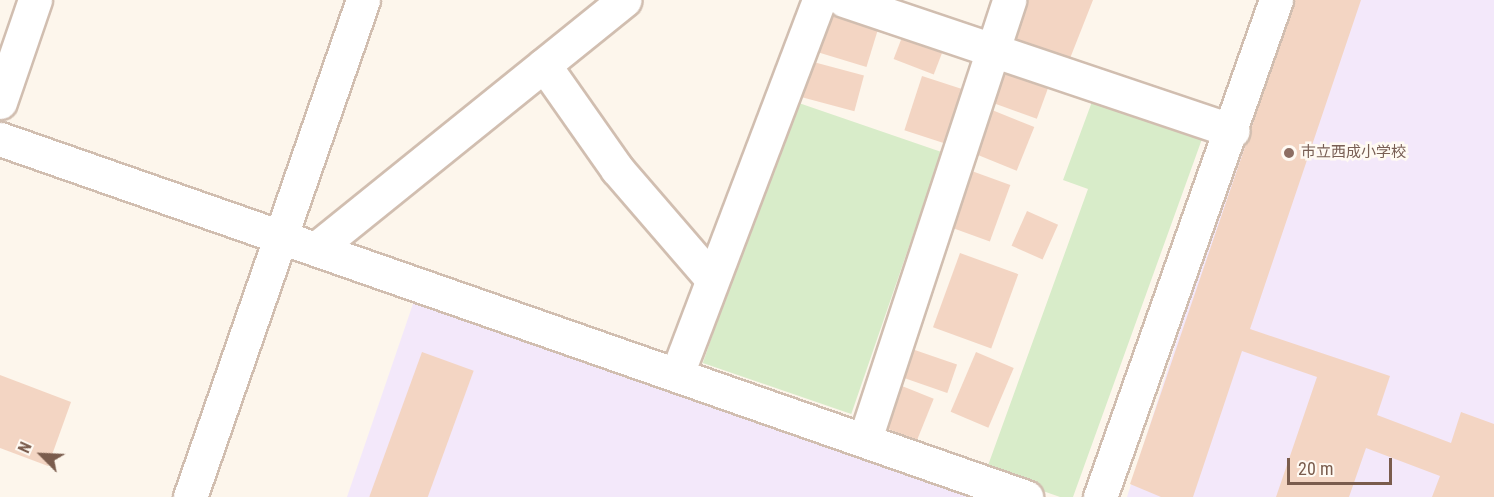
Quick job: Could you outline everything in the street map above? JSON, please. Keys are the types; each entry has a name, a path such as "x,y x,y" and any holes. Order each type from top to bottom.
{"street":[{"path":"0,102 35,0"},
{"path":"190,497 363,0"},
{"path":"317,248 624,0"},
{"path":"677,374 819,0"},
{"path":"843,0 990,54 1233,131"},
{"path":"865,439 1009,0"},
{"path":"1100,497 1233,131 1276,0"},
{"path":"544,65 617,169 712,279"},
{"path":"0,139 282,235 1026,497"}],"shaded area":[{"path":"1285,0 1494,0 1494,497 1127,497"},
{"path":"416,295 994,497 347,497"}],"green space":[{"path":"1093,99 1202,139 1073,497 1060,497 986,471 1088,189 1063,180"},
{"path":"793,101 941,152 851,414 703,363"}],"building":[{"path":"1022,0 1093,0 1067,66 1006,42"},
{"path":"1295,0 1361,0 1250,329 1390,376 1377,415 1451,443 1461,412 1494,424 1494,497 1432,497 1440,476 1366,448 1349,497 1276,497 1317,377 1242,351 1193,497 1161,497 1130,484"},
{"path":"827,8 880,24 866,67 814,51"},
{"path":"904,32 944,47 934,74 894,59"},
{"path":"806,60 864,76 854,111 796,96"},
{"path":"1000,65 1050,83 1037,119 987,101"},
{"path":"922,76 962,89 944,143 904,130"},
{"path":"987,108 1034,127 1017,171 969,152"},
{"path":"969,170 1010,185 990,241 948,226"},
{"path":"1027,211 1058,225 1043,260 1012,246"},
{"path":"960,253 1018,274 991,348 933,327"},
{"path":"906,347 957,365 947,393 896,375"},
{"path":"422,352 474,371 428,497 369,497"},
{"path":"976,352 1014,368 988,428 951,412"},
{"path":"0,375 71,402 48,466 0,448"},
{"path":"892,382 934,399 917,441 875,424"}],"place":[{"name":"市立西成小学校","path":"1289,153"}]}
